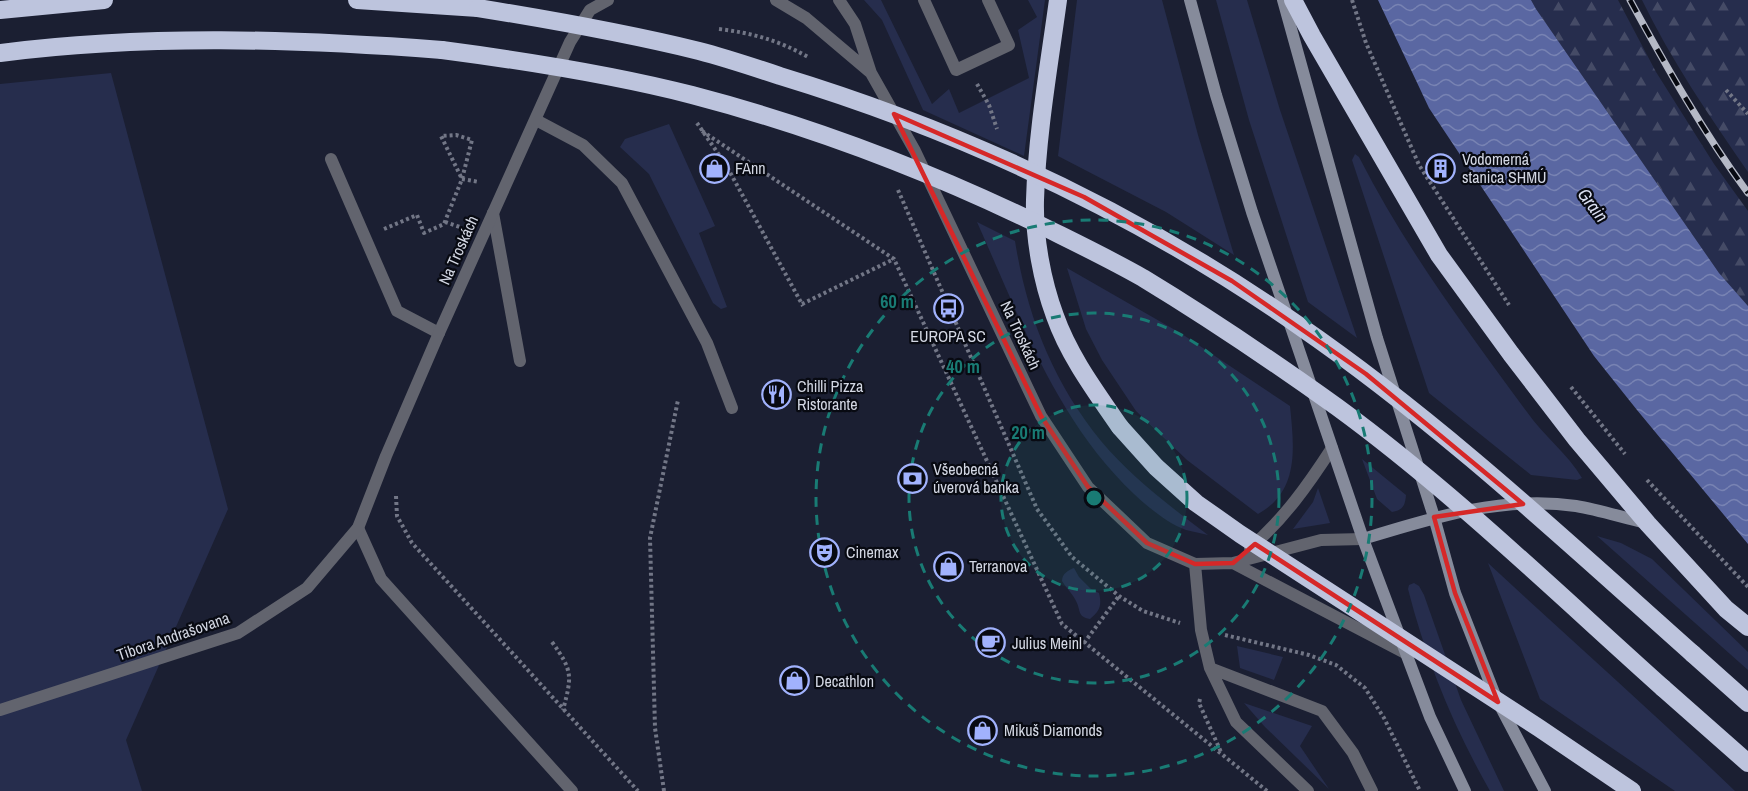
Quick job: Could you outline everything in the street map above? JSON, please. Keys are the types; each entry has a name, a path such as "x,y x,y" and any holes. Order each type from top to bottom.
{"highway":[{"path":"0,10 104,0"},
{"path":"357,0 478,8 620,33 702,52 847,96 935,130 1084,197 1232,281 1299,325 1366,374 1493,477 1748,703"},
{"path":"1058,0 1039,147 1035,201 1039,255 1055,317 1084,374 1120,427 1156,467 1196,503 1632,791"},
{"path":"1293,0 1439,255 1577,440 1648,524 1726,609 1748,627"},
{"path":"0,53 108,43 183,40 269,40 442,50 531,62 690,95 846,142 918,171 992,202 1141,277 1210,320 1340,409 1461,507 1748,763"}],"main road":[{"path":"1190,0 1252,212 1363,539 1430,717 1465,791"},
{"path":"1283,0 1377,339 1434,517 1455,593 1496,698 1545,791"},
{"path":"1363,539 1434,517 1495,506 1530,503 1575,506 1648,524"}],"street":[{"name":"Na Troskách","path":"357,528 439,333 570,42 590,10 608,0"},
{"name":"Na Troskách","path":"776,0 806,18 872,73"},
{"name":"Na Troskách","path":"839,0 855,24 872,73 915,151 1041,416 1088,488 1147,543 1196,564"},
{"path":"924,0 956,70 1009,45 988,0"},
{"path":"536,120 583,145 622,183 707,343 732,408"},
{"path":"331,159 397,311 439,333"},
{"path":"493,213 520,361"},
{"path":"1233,563 1273,528 1304,490 1332,448"},
{"path":"357,528 381,579 572,791"},
{"name":"Tibora Andrašovana","path":"0,710 238,633 307,588 357,528"},
{"path":"1308,791 1236,722 1210,668 1202,630 1196,564 1233,563 1321,540 1363,539"},
{"path":"1233,563 1405,653"},
{"path":"1210,668 1322,711 1353,753 1372,791"}],"path":[{"path":"1352,0 1366,43 1419,165 1512,310"},
{"path":"1726,90 1748,114"},
{"path":"696,122 726,165 802,305 894,259"},
{"path":"702,131 894,259 1062,624 1267,791"},
{"path":"365,238 417,215 424,233 444,224 462,179 472,140 456,135 441,136 462,179"},
{"path":"462,179 479,182"},
{"path":"445,222 460,226"},
{"path":"1568,383 1626,455"},
{"path":"664,791 655,728 650,538 678,400"},
{"path":"1640,473 1748,587"},
{"path":"395,492 397,516 412,543 638,791"},
{"path":"1084,642 1119,596"},
{"path":"552,642 567,663 570,684 563,710"},
{"path":"1199,703 1221,753"}],"highlighted area":[{"path":"894,114 1084,197 1232,281 1366,374 1523,504 1434,517 1455,593 1498,702 1255,544 1233,563 1195,564 1147,543 1088,487 1041,416"}],"green space":[{"path":"864,0 881,0 932,104 949,89 959,113 1029,78 1018,30 1037,17 1028,0 1045,0 1024,156 923,110 882,20"},
{"path":"1077,0 1162,0 1198,135 1234,255 1166,212 1058,156"},
{"path":"1216,0 1247,0 1280,110 1357,338 1308,302 1249,120"},
{"path":"1531,0 1618,0 1656,72 1714,164 1748,211 1748,306 1719,273"},
{"path":"1642,0 1748,0 1748,172 1678,66"},
{"path":"111,73 228,509 126,740 142,791 0,791 0,84"},
{"path":"669,124 715,226 699,233 727,307 721,309 713,303 649,174 620,147 625,139"},
{"path":"1355,154 1359,157 1396,224 1459,319 1533,420 1570,461 1582,478 1577,480 1531,475 1429,393 1352,160"},
{"path":"977,222 1015,241 1027,296 1044,347 1084,419 1125,467 1208,535 1179,527 1152,509 1134,494 1107,465 1083,434 1061,401 1042,366"},
{"path":"1067,268 1182,334 1290,406 1293,437 1291,467 1288,481 1272,504 1258,514 1187,460 1136,411 1102,360 1086,329"},
{"path":"1362,459 1406,495 1401,509 1392,512 1377,499"},
{"path":"1318,488 1330,523 1293,529 1313,502"},
{"path":"1597,536 1621,543 1652,559 1748,652 1748,670"},
{"path":"1488,563 1735,791 1675,791 1540,699"},
{"path":"1074,568 1091,589 1099,593 1099,607 1090,619 1081,615 1075,598 1062,581 1063,576"},
{"path":"1414,583 1419,586 1424,595 1461,700 1504,791 1490,791 1442,693 1423,642 1408,589 1409,585"},
{"path":"1237,646 1283,657 1274,680 1240,668"},
{"path":"1244,703 1312,726 1300,746 1329,789 1265,727"}],"water":[{"name":"Grain","path":"1378,0 1531,0 1719,273 1748,306 1748,544 1594,356 1429,108"}],"railway":[{"path":"1630,0 1700,123 1748,193"}],"place":[{"name":"FAnn","path":"714,168"},
{"name":"Vodomerná stanica SHMÚ","path":"1441,168"},
{"name":"EUROPA SC","path":"948,308"},
{"name":"Chilli Pizza Ristorante","path":"776,395"},
{"name":"Všeobecná úverová banka","path":"912,478"},
{"name":"Cinemax","path":"825,552"},
{"name":"Terranova","path":"948,566"},
{"name":"Julius Meinl","path":"991,643"},
{"name":"Decathlon","path":"794,681"},
{"name":"Mikuš Diamonds","path":"983,730"}]}
